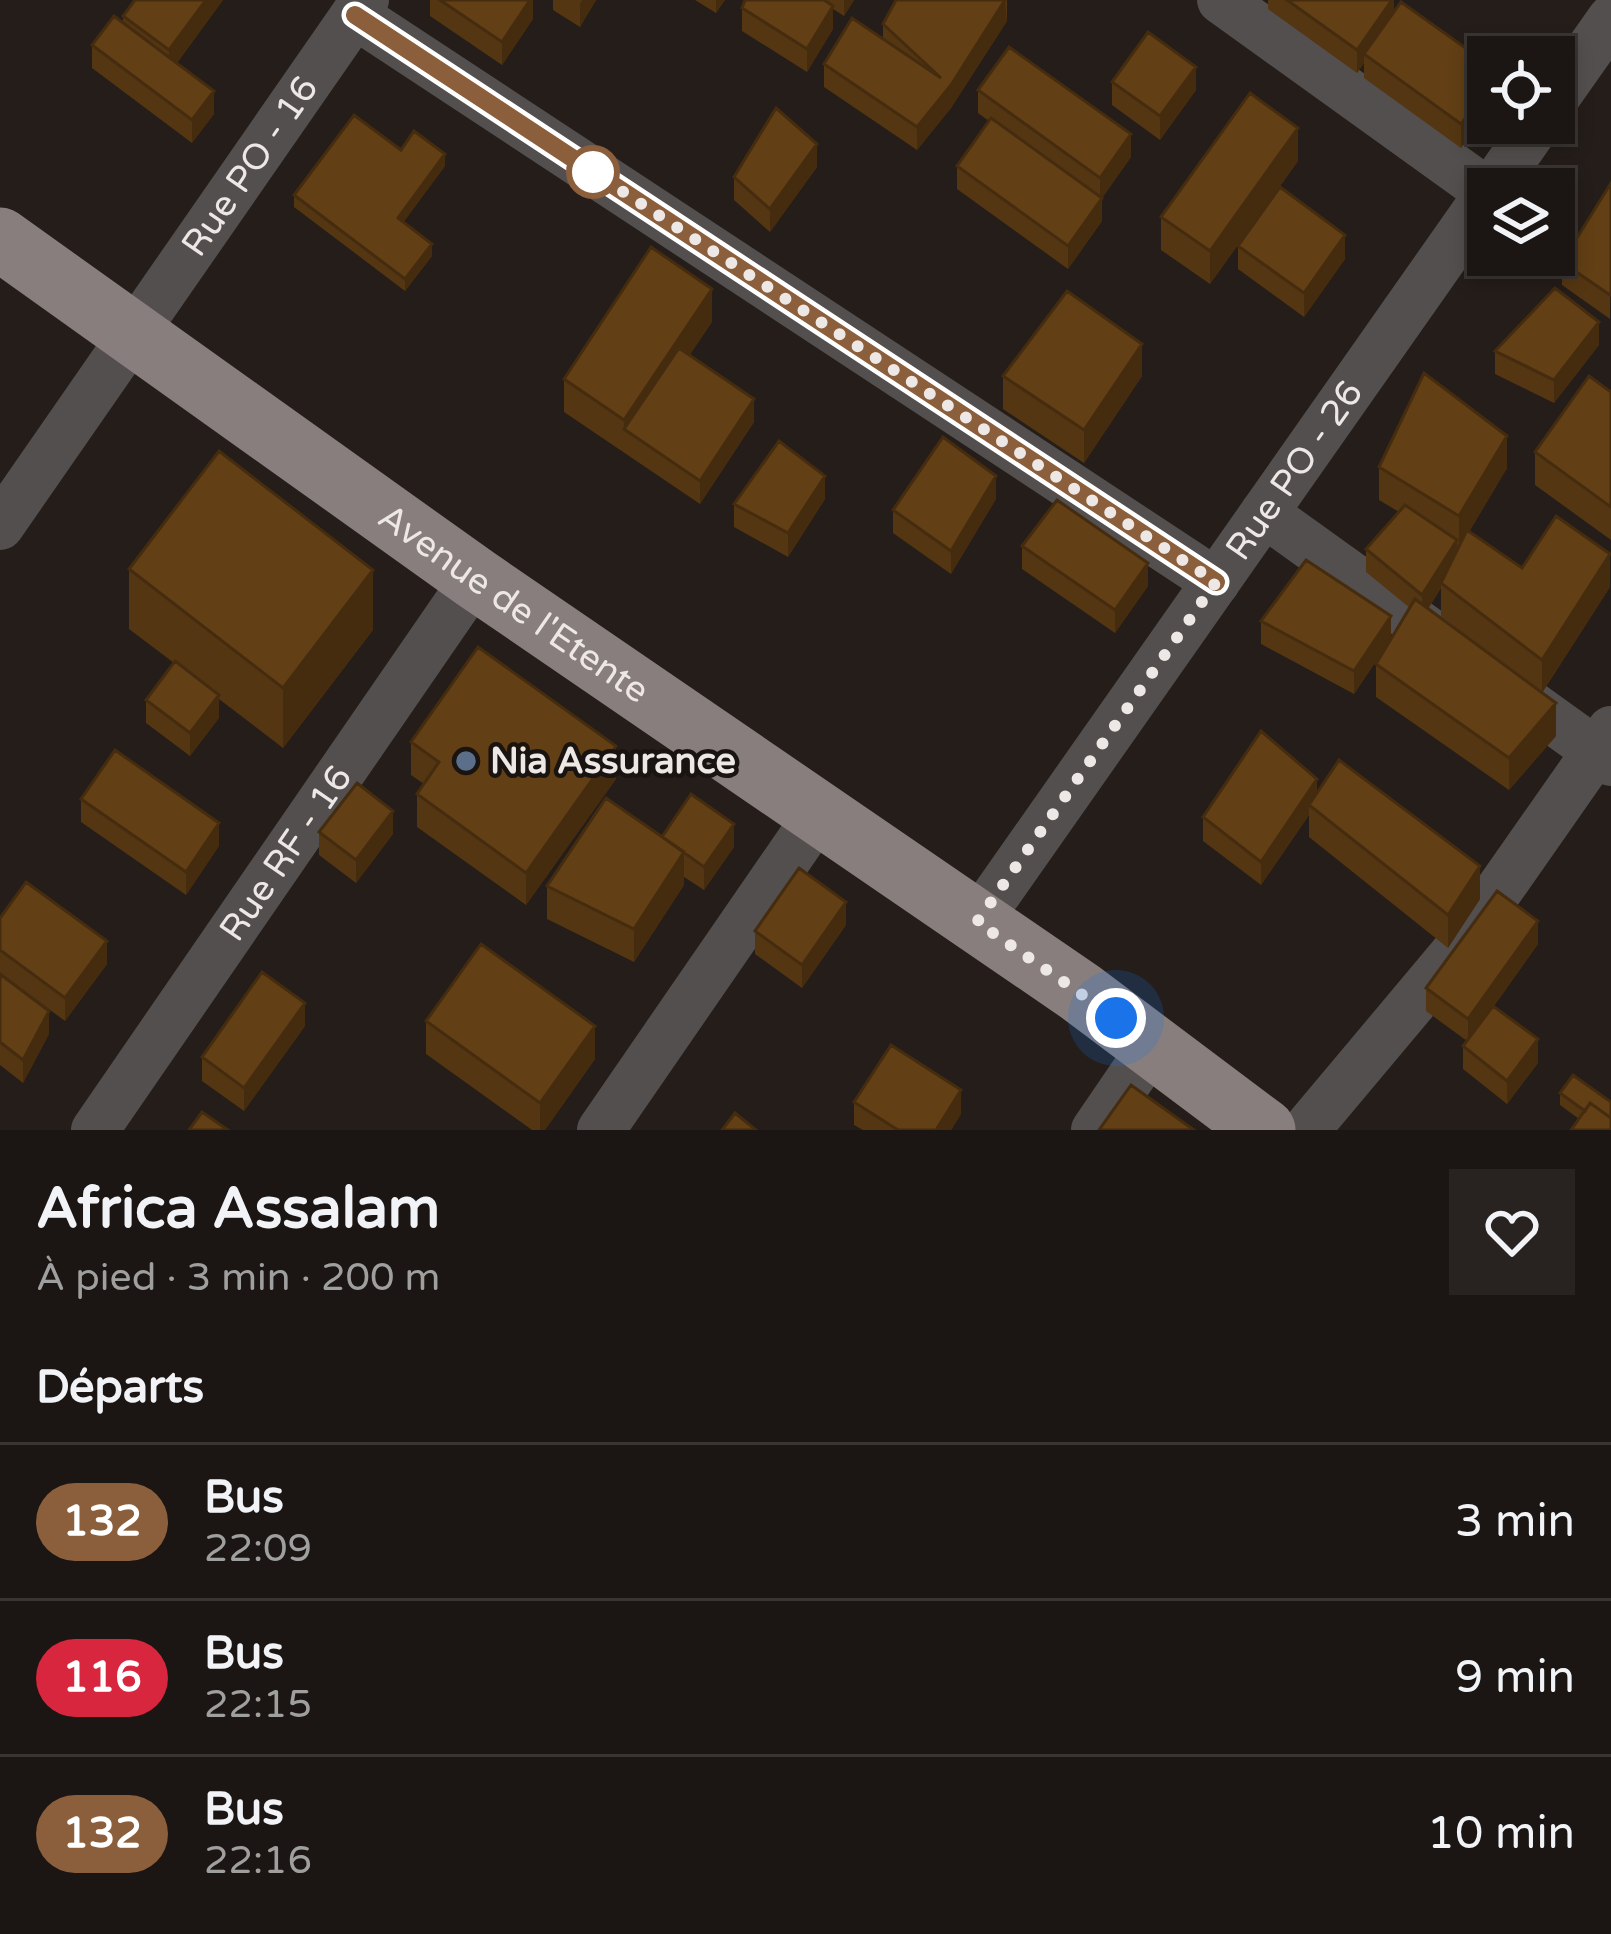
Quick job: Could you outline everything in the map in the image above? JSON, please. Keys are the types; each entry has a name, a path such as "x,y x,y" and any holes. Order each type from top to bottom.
{"main road":[{"name":"Avenue de l'Etente","path":"0,239 476,578 1153,1045 1264,1130"}],"street":[{"path":"1221,0 1467,176"},
{"path":"360,7 1216,582"},
{"name":"Rue PO - 16","path":"0,526 360,7"},
{"path":"1575,78 1602,50"},
{"name":"Rue PO - 26","path":"977,922 1467,223"},
{"path":"1264,513 1606,748 1457,950 1306,1130"},
{"name":"Rue RF - 16","path":"95,1130 476,578"},
{"path":"602,1130 820,812"},
{"path":"1095,1130 1153,1045"}],"building":[{"path":"135,0 206,0 169,50 123,16"},
{"path":"440,0 530,0 502,42"},
{"path":"745,0 824,0 833,6 807,49 742,8"},
{"path":"896,0 1005,0 951,85 917,127 824,64 852,18 941,78 883,24"},
{"path":"1287,0 1392,0 1357,50"},
{"path":"1401,2 1467,49 1467,116 1461,124 1364,54"},
{"path":"114,16 214,91 192,120 92,45"},
{"path":"1148,32 1196,67 1160,116 1112,82"},
{"path":"1009,47 1131,134 1100,178 978,90"},
{"path":"1250,93 1298,128 1210,251 1161,217"},
{"path":"776,108 817,144 770,209 734,177"},
{"path":"354,115 401,150 414,131 445,154 398,218 432,244 405,279 294,195"},
{"path":"991,118 1102,198 1068,246 957,166"},
{"path":"1611,183 1610,295 1575,271 1575,241"},
{"path":"1280,187 1345,235 1304,293 1238,246"},
{"path":"651,247 712,289 624,420 564,379"},
{"path":"1555,288 1599,322 1554,380 1495,351"},
{"path":"1067,291 1142,344 1084,430 1003,376"},
{"path":"679,348 754,399 700,481 624,429"},
{"path":"1424,373 1507,436 1459,516 1379,467"},
{"path":"1589,376 1611,392 1611,507 1535,452"},
{"path":"943,437 996,476 951,551 893,510"},
{"path":"779,441 825,476 788,533 734,504"},
{"path":"219,451 373,570 283,688 129,569"},
{"path":"1057,500 1148,563 1115,610 1022,546"},
{"path":"1405,505 1457,540 1422,595 1366,549"},
{"path":"1556,516 1610,554 1542,660 1441,583 1467,530 1522,568"},
{"path":"1306,560 1391,616 1354,671 1261,621"},
{"path":"1415,599 1556,703 1509,758 1376,664"},
{"path":"478,647 616,746 526,873 417,794 439,762 411,742"},
{"path":"175,661 219,695 190,733 146,700"},
{"path":"1261,731 1317,779 1261,862 1203,817"},
{"path":"115,750 219,823 186,872 81,799"},
{"path":"1339,760 1480,866 1448,915 1309,805"},
{"path":"357,783 393,811 356,860 319,832"},
{"path":"691,794 734,824 704,867 662,837"},
{"path":"606,798 684,852 634,929 547,886"},
{"path":"799,868 846,902 802,965 755,931"},
{"path":"26,882 107,941 65,998 0,950 0,918"},
{"path":"1497,891 1538,921 1468,1019 1426,988"},
{"path":"481,944 595,1026 540,1103 426,1021"},
{"path":"262,972 305,1003 244,1088 202,1057"},
{"path":"0,974 49,1011 23,1060 0,1042"},
{"path":"1493,1006 1538,1039 1507,1081 1463,1046"},
{"path":"891,1045 961,1090 936,1130 898,1130 854,1102"},
{"path":"1573,1075 1611,1102 1611,1118 1590,1103 1585,1111 1560,1093"},
{"path":"1131,1085 1194,1130 1099,1130"},
{"path":"1590,1103 1611,1118 1611,1130 1571,1130"},
{"path":"202,1112 228,1130 189,1130"},
{"path":"735,1113 756,1130 722,1130"}],"bus line":[{"name":"132","path":"355,15 1216,582"}],"place":[{"name":"Nia Assurance","path":"466,761"}],"route":[{"path":"593,172 590,170 1216,582 977,922 1116,1018"}]}
